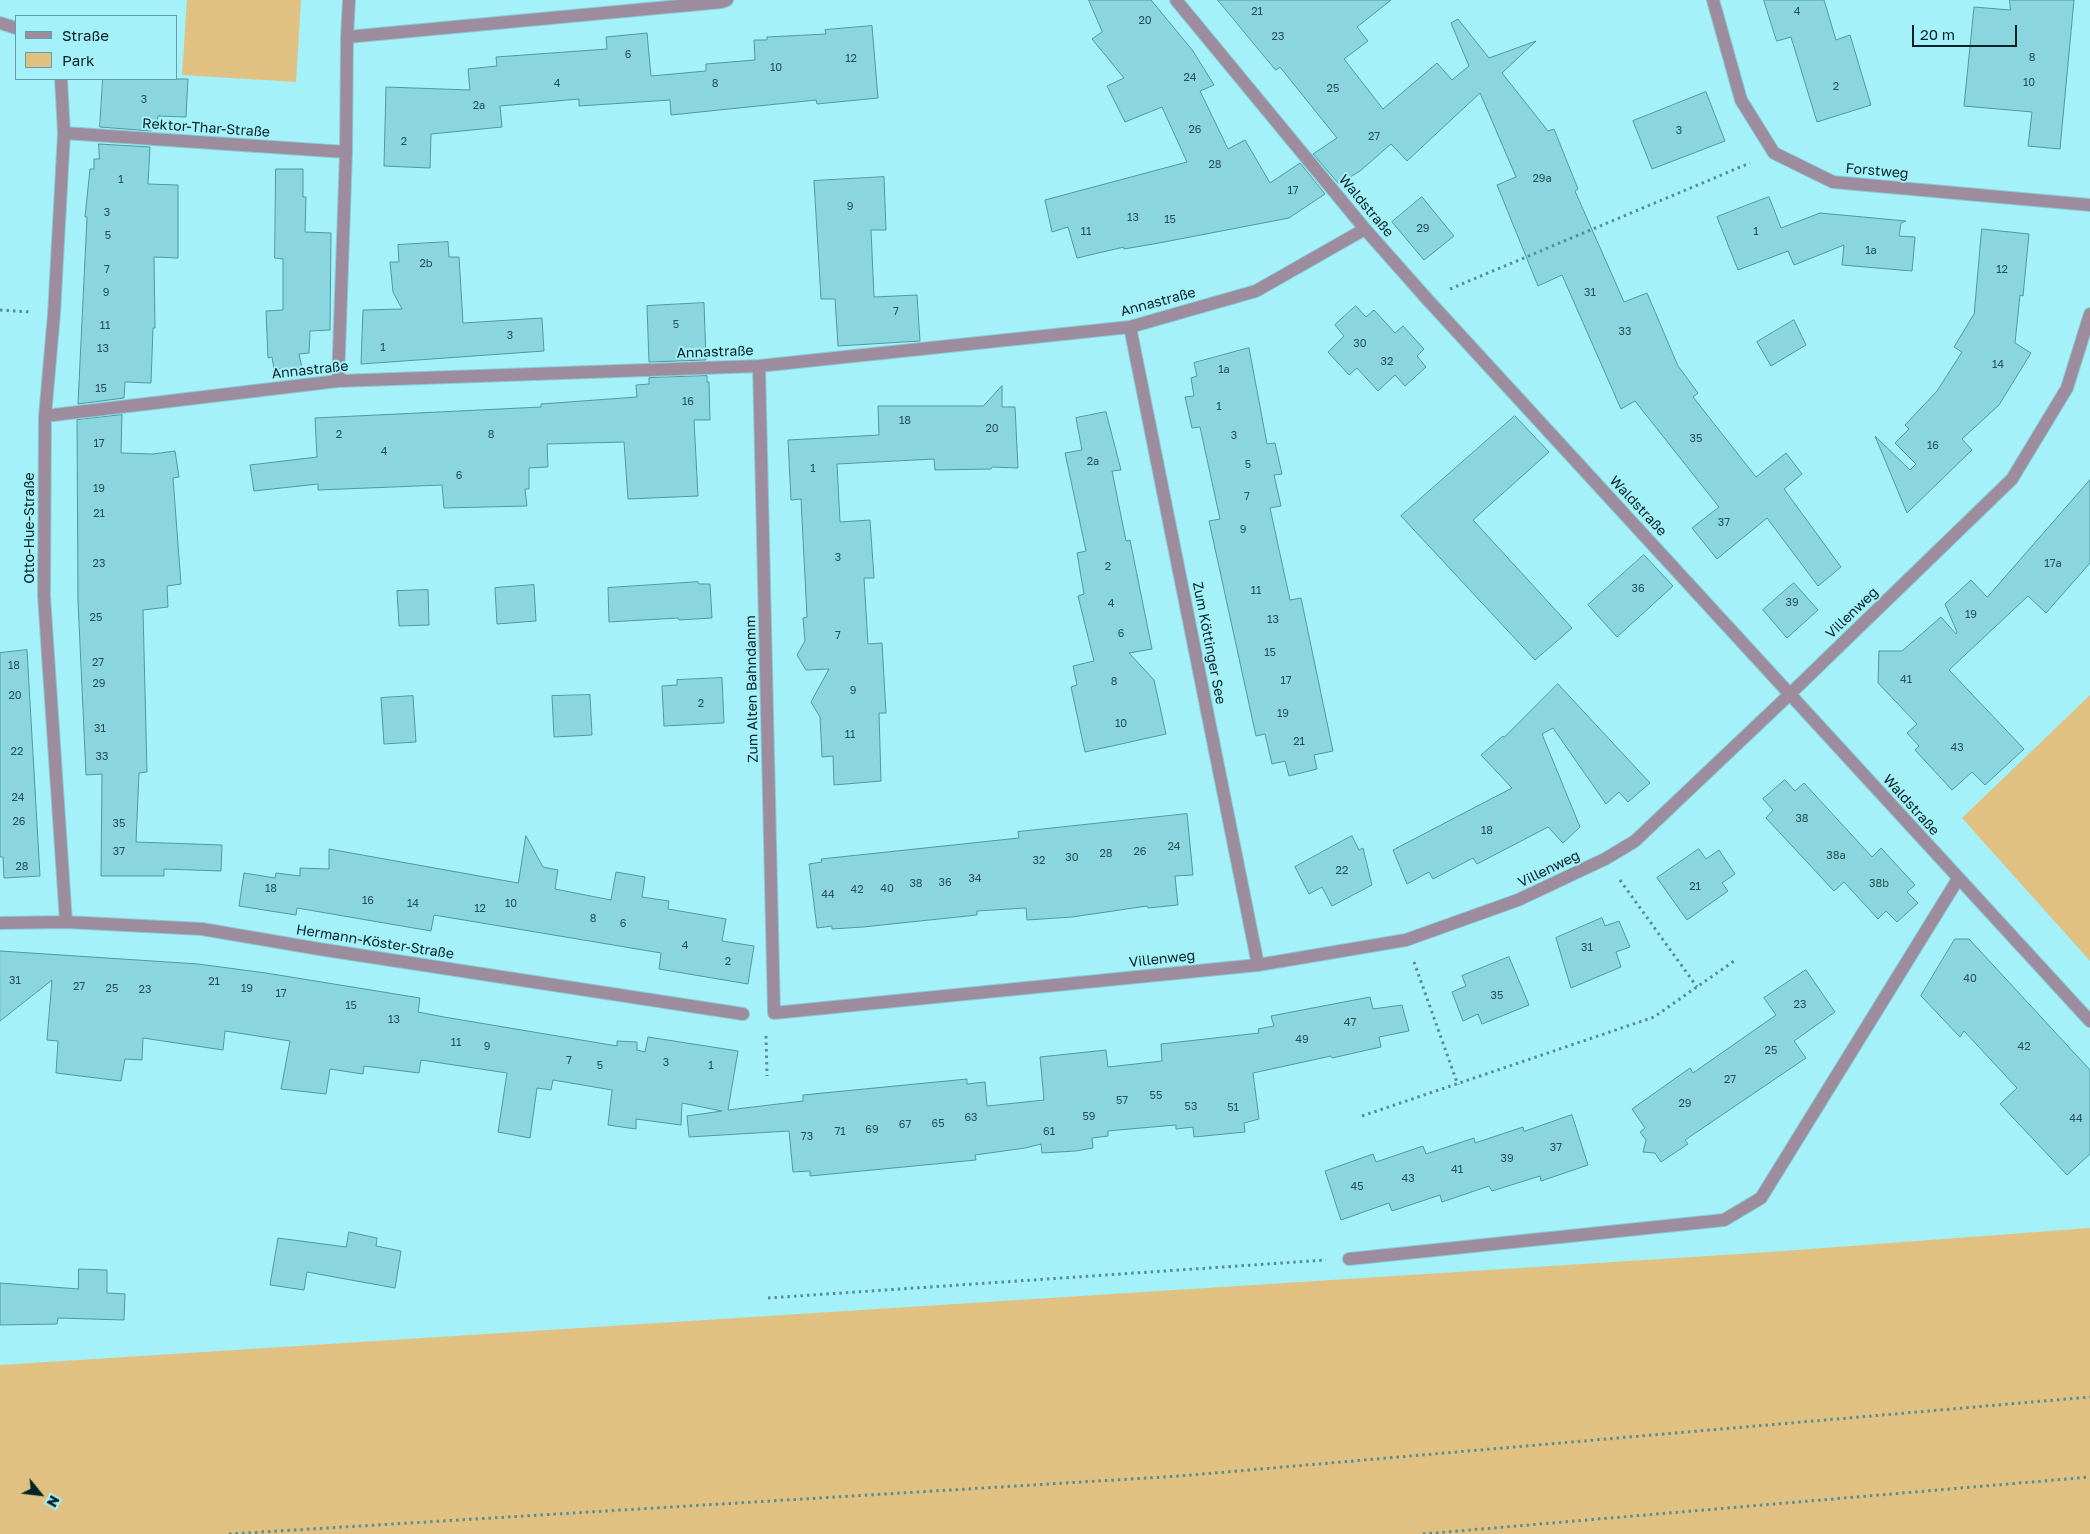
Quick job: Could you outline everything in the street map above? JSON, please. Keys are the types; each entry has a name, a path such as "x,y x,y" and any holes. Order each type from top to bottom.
{"street":[{"path":"338,381 346,152 348,0"},
{"path":"347,37 722,2 727,0"},
{"name":"Waldstraße","path":"1176,0 1365,229 1427,299 1958,879 2090,1020"},
{"path":"1713,0 1741,100 1774,153"},
{"name":"Otto-Hue-Straße","path":"61,80 64,133 54,314 45,416 44,596 66,922"},
{"name":"Rektor-Thar-Straße","path":"64,133 346,152"},
{"name":"Forstweg","path":"1774,153 1833,182 2090,206"},
{"name":"Annastraße","path":"45,416 338,381 759,366 1130,327 1256,291 1365,229"},
{"name":"Villenweg","path":"774,1012 1258,965 1406,940 1518,900 1605,859 1635,841 2012,479 2067,388 2090,314"},
{"name":"Zum Köttinger See","path":"1130,327 1258,965"},
{"name":"Zum Alten Bahndamm","path":"759,366 774,1012"},
{"path":"1349,1259 1724,1220 1761,1198 1958,879"},
{"name":"Hermann-Köster-Straße","path":"0,923 66,922 202,929 319,949 743,1014"}],"path":[{"path":"1427,299 1774,153"},
{"path":"1605,859 1697,987"},
{"path":"1406,940 1458,1085"},
{"path":"1362,1116 1654,1018 1734,961"},
{"path":"766,1032 766,1076"},
{"path":"768,1298 1349,1259"},
{"path":"229,1534 1180,1476 2090,1397"},
{"path":"1423,1534 2090,1477"}],"green space":[{"path":"187,0 301,0 296,82 182,75"},
{"path":"2090,695 2090,961 1962,818"},
{"path":"2090,1228 2090,1534 0,1534 0,1365 1770,1252"}],"building":[{"path":"1089,0 1151,0 1193,51 1214,85 1200,91 1228,149 1245,140 1270,183 1300,163 1325,194 1289,218 1159,243 1124,249 1124,247 1077,258 1068,227 1052,232 1045,200 1187,162 1162,107 1125,122 1107,86 1124,78 1092,39 1102,32"},
{"path":"1218,0 1391,0 1357,27 1368,41 1344,59 1383,109 1437,63 1452,80 1469,66 1451,23 1458,19 1489,58 1536,41 1502,73 1548,131 1554,129 1578,189 1575,191 1624,302 1647,293 1678,366 1698,393 1693,397 1756,477 1786,453 1802,474 1784,489 1841,567 1818,586 1767,518 1717,559 1692,528 1719,507 1635,401 1621,409 1562,275 1538,286 1497,185 1516,177 1480,93 1407,161 1391,144 1360,171 1339,184 1313,154 1337,138 1280,67 1276,70"},
{"path":"1764,0 1824,0 1836,40 1850,35 1871,105 1817,122 1791,37 1777,41"},
{"path":"2010,0 2074,0 2060,149 2028,146 2032,112 1964,106 1974,7 2010,10"},
{"path":"872,26 878,98 817,104 816,100 671,115 670,100 579,106 579,99 500,106 502,127 431,134 430,168 384,166 386,87 470,90 468,69 497,66 496,57 607,49 606,37 647,33 651,76 706,71 706,64 755,60 754,40 767,40 767,37 826,34 825,30"},
{"path":"188,79 186,117 158,116 157,122 151,122 151,131 100,127 103,80"},
{"path":"1706,92 1725,141 1652,169 1633,121"},
{"path":"99,144 150,147 148,184 178,185 178,258 154,257 155,328 153,328 151,383 125,382 124,398 78,404 87,217 85,217 90,169 94,169 94,159 99,159"},
{"path":"276,169 303,169 303,197 306,197 305,232 331,233 330,330 310,331 309,353 299,354 302,368 274,369 272,357 268,358 266,311 283,310 283,259 275,258"},
{"path":"884,177 886,230 871,230 874,297 917,295 920,341 838,346 835,299 821,299 814,181"},
{"path":"1422,197 1454,236 1424,260 1392,222"},
{"path":"1769,197 1781,228 1820,213 1906,221 1901,223 1899,236 1915,237 1912,271 1842,265 1844,245 1794,265 1788,251 1738,270 1717,217"},
{"path":"1982,229 2029,234 2023,296 2020,295 2015,343 2031,353 1999,405 1962,439 1972,450 1907,513 1875,436 1910,470 1916,464 1895,443 1909,429 1905,425 1937,391 1962,352 1954,347 1974,314"},
{"path":"448,242 449,257 459,257 463,323 542,318 544,351 361,364 363,310 402,309 393,292 390,262 399,262 398,245"},
{"path":"704,303 706,360 649,362 647,306"},
{"path":"1356,306 1366,317 1374,310 1395,333 1403,326 1424,349 1417,356 1426,367 1405,386 1395,375 1378,391 1357,368 1349,375 1328,352 1344,336 1335,325"},
{"path":"1794,320 1806,345 1771,366 1757,342"},
{"path":"1249,348 1267,444 1275,443 1282,474 1274,475 1281,506 1270,508 1290,600 1301,598 1333,751 1314,755 1317,769 1289,776 1285,761 1272,764 1265,734 1256,736 1209,521 1220,519 1200,427 1192,428 1185,397 1194,396 1191,378 1197,376 1194,363"},
{"path":"707,376 707,382 709,382 710,420 694,420 698,496 628,499 624,442 547,444 548,467 529,468 529,489 525,489 527,506 444,508 442,485 318,490 318,484 254,491 250,465 317,457 315,418 541,407 541,404 637,397 636,385 649,384 649,378"},
{"path":"1002,386 1002,407 1015,407 1018,468 992,467 991,469 935,470 934,459 837,464 840,522 870,520 874,578 864,578 868,644 882,643 886,713 879,713 881,781 834,785 833,756 822,757 820,717 811,702 829,669 806,670 797,655 805,641 803,618 807,617 801,499 791,500 788,440 879,435 878,406 983,406"},
{"path":"1106,412 1121,470 1112,471 1126,541 1130,540 1152,649 1129,653 1154,680 1166,734 1085,752 1071,687 1077,685 1073,666 1094,661 1078,596 1084,594 1077,553 1086,551 1065,453 1082,450 1076,418"},
{"path":"122,415 121,453 153,454 175,451 179,477 173,478 181,584 167,586 168,607 143,610 147,772 139,773 136,842 222,845 221,871 164,869 164,876 101,876 102,774 86,775 78,601 77,420"},
{"path":"1515,416 1549,452 1473,520 1572,628 1535,660 1401,516"},
{"path":"2090,480 2090,563 2046,613 2028,596 1949,670 2024,749 1985,785 1972,772 1952,790 1915,750 1919,746 1907,733 1917,724 1878,683 1879,651 1902,651 1941,617 1956,634 1957,632 1945,604 1971,580 1987,597"},
{"path":"1644,555 1673,586 1617,637 1588,605"},
{"path":"698,582 699,584 710,584 712,618 609,622 608,588"},
{"path":"1794,583 1818,610 1787,638 1763,610"},
{"path":"534,585 536,621 497,624 495,588"},
{"path":"428,590 429,625 399,626 397,591"},
{"path":"27,650 40,876 4,878 3,857 0,857 0,653"},
{"path":"722,678 724,723 664,726 662,686 677,685 677,680"},
{"path":"1558,684 1650,783 1628,802 1619,792 1606,804 1553,728 1542,734 1580,827 1563,843 1548,827 1477,864 1473,858 1433,879 1429,872 1407,884 1393,850 1512,788 1481,755 1504,737"},
{"path":"590,695 592,735 554,737 552,696"},
{"path":"413,696 416,742 384,744 381,698"},
{"path":"1785,780 1795,791 1804,783 1872,857 1881,848 1915,885 1907,892 1918,903 1897,922 1886,911 1878,919 1844,882 1834,891 1766,818 1773,810 1763,799"},
{"path":"1187,814 1193,875 1175,876 1178,905 1148,908 1147,906 1072,917 1027,920 1026,908 977,911 977,915 863,927 832,929 832,926 817,928 809,864 822,862 821,859 1019,838 1018,832"},
{"path":"526,836 543,867 558,870 555,889 611,900 616,872 645,877 642,897 669,901 668,909 726,919 722,941 754,946 748,984 659,969 661,953 434,915 431,931 297,908 296,915 239,906 244,873 275,878 276,873 300,876 300,868 329,869 329,849 518,883"},
{"path":"1352,836 1359,850 1363,848 1372,885 1332,906 1322,887 1309,894 1295,867"},
{"path":"1699,849 1706,859 1719,850 1735,874 1722,883 1728,891 1687,920 1657,878"},
{"path":"1602,918 1605,926 1619,921 1630,947 1616,952 1621,967 1571,988 1556,938"},
{"path":"1955,939 1969,939 2090,1070 2090,1154 2067,1175 2000,1104 2017,1088 1964,1031 1960,1037 1921,996"},
{"path":"0,951 198,964 266,973 420,998 418,1012 444,1017 617,1046 617,1041 637,1042 637,1050 645,1052 648,1037 738,1051 728,1110 803,1101 803,1095 967,1079 967,1084 985,1082 987,1106 1044,1100 1040,1057 1106,1050 1108,1067 1162,1061 1161,1044 1259,1033 1258,1029 1274,1026 1271,1016 1370,997 1373,1009 1402,1005 1409,1031 1379,1037 1381,1047 1253,1073 1259,1119 1244,1123 1245,1132 1194,1137 1193,1127 1176,1129 1176,1125 1108,1131 1108,1136 1092,1138 1093,1148 1076,1151 1042,1153 1041,1144 975,1155 976,1160 810,1176 810,1171 793,1172 789,1131 689,1137 687,1116 722,1111 682,1103 681,1125 636,1119 636,1129 608,1125 612,1090 553,1080 551,1090 537,1088 530,1138 498,1132 507,1073 421,1060 419,1073 364,1066 363,1074 330,1069 326,1094 281,1089 290,1041 225,1031 223,1050 143,1038 142,1060 125,1059 121,1081 56,1073 58,1041 47,1040 52,980 0,1021"},
{"path":"1509,957 1529,1005 1482,1024 1478,1014 1463,1021 1452,992 1466,986 1462,976"},
{"path":"1806,970 1835,1012 1794,1041 1806,1058 1685,1140 1688,1144 1661,1162 1655,1153 1643,1152 1646,1140 1640,1132 1645,1128 1632,1109 1690,1068 1693,1073 1776,1015 1764,998"},
{"path":"1572,1115 1588,1165 1541,1181 1540,1176 1492,1191 1489,1186 1442,1202 1440,1195 1392,1211 1389,1203 1341,1220 1325,1171 1373,1154 1376,1162 1423,1146 1426,1154 1474,1138 1475,1143 1523,1127 1524,1131"},
{"path":"349,1232 377,1238 376,1246 401,1251 395,1288 307,1272 304,1290 270,1285 278,1238 346,1247"},
{"path":"79,1269 107,1270 107,1293 125,1294 124,1320 58,1318 57,1324 0,1325 0,1283 78,1289"}]}
